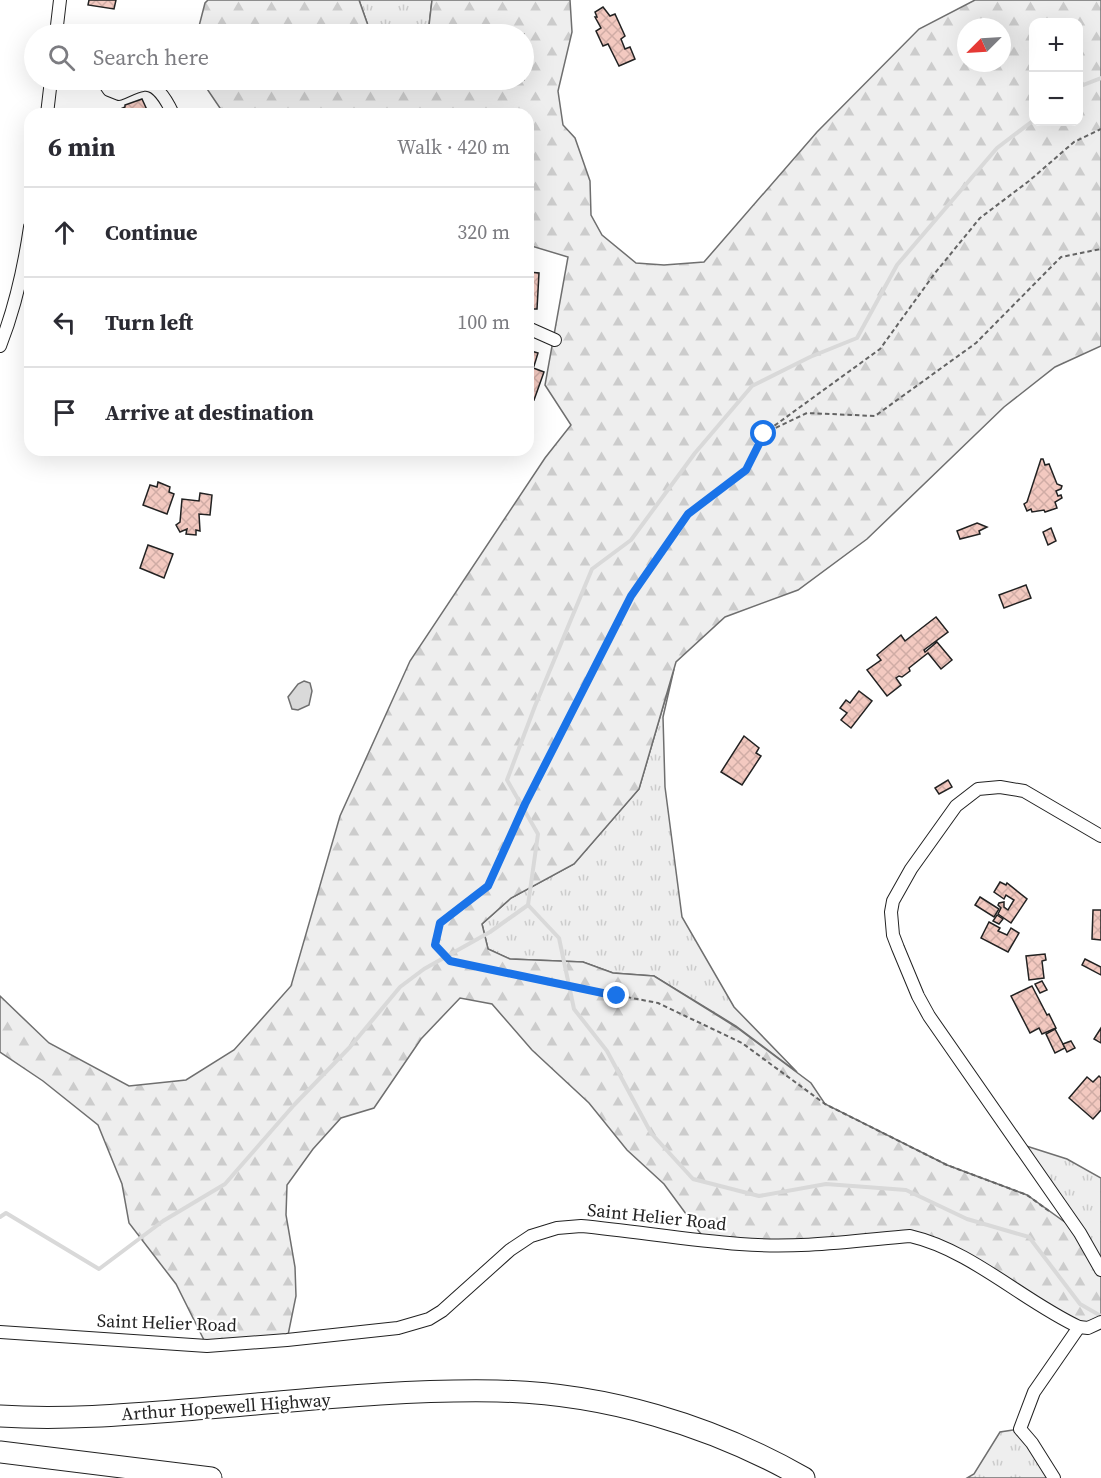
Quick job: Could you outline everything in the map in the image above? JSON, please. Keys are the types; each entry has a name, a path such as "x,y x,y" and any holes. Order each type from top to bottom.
{"highway":[{"name":"Arthur Hopewell Highway","path":"8,1416 76,1418 437,1391 511,1392 620,1406 686,1424 752,1451 804,1478"},
{"path":"0,1452 211,1478"}],"street":[{"path":"57,24 60,0"},
{"path":"48,108 50,90"},
{"path":"109,90 119,94 129,90"},
{"path":"156,90 169,108"},
{"path":"0,346 9,322 24,264"},
{"path":"534,331 555,340"},
{"path":"1101,836 1024,791 1000,787 978,789 956,806 910,868 893,901 891,912 893,935 918,996 929,1016 1080,1233 1101,1270"},
{"name":"Saint Helier Road","path":"0,1332 207,1346 398,1329 429,1319 442,1311 510,1250 531,1236 557,1228 581,1226 741,1244 805,1245 909,1236 924,1239 964,1259 1079,1328"},
{"path":"1054,1478 1032,1443 1020,1429 1034,1392 1079,1328 1088,1328 1101,1322"}],"path":[{"path":"1054,1214 1027,1196 947,1165 825,1104 742,1043 658,1003 450,961 435,945 440,923 488,886 525,804 631,596 688,514 746,470 764,434 880,348 935,273 980,218 1029,181 1074,141 1101,129"},
{"path":"764,434 807,412 874,416 976,343 1061,258 1101,249"}],"green space":[{"path":"208,0 359,0 367,24 200,24 205,3"},
{"path":"359,0 432,0 429,24 367,24"},
{"path":"432,0 570,0 572,32 558,91 563,125 575,138 590,181 591,215 602,235 636,263 664,265 704,262 817,132 919,29 975,0 1101,0 1101,346 1055,367 1004,407 867,539 798,590 725,617 676,662 639,789 574,864 511,898 482,924 488,949 510,959 583,962 613,973 654,976 736,1027 811,1083 825,1104 947,1165 1027,1195 1080,1233 1101,1270 1101,1322 1088,1328 924,1239 837,1242 706,1241 664,1184 627,1150 589,1103 532,1050 492,1004 460,998 421,1039 374,1108 341,1118 313,1149 287,1185 286,1215 295,1267 296,1296 287,1340 207,1346 176,1284 129,1223 122,1184 98,1125 43,1081 0,1052 0,996 49,1043 129,1086 186,1080 234,1050 291,986 340,816 410,661 545,458 571,425 545,385 568,257 534,247 534,108 220,108 208,90 534,90 534,24 429,24"},
{"path":"674,669 663,717 665,787 682,917 734,1007 797,1072 736,1026 654,976 613,973 583,962 510,959 488,949 482,924 511,898 574,864 639,789"},
{"path":"1020,1144 1067,1159 1101,1178 1101,1270"},
{"path":"1020,1429 1054,1478 967,1478 974,1474 1000,1432"}],"shaded area":[{"path":"304,681 310,683 312,691 309,705 298,710 292,709 288,697 298,684"}],"building":[{"path":"89,0 116,0 114,9 88,5"},
{"path":"603,7 610,16 615,14 625,36 621,39 625,49 630,47 635,59 619,66 608,44 603,46 596,31 601,28 595,12"},
{"path":"142,99 146,108 123,108"},
{"path":"534,273 539,273 537,309 534,309"},
{"path":"534,352 538,353 534,366"},
{"path":"534,368 544,372 534,400"},
{"path":"1041,459 1045,465 1049,464 1057,484 1062,486 1056,491 1062,498 1055,502 1057,508 1045,512 1044,510 1032,512 1031,509 1027,511 1024,504 1027,502"},
{"path":"158,482 170,487 169,492 174,494 167,514 143,505 150,485 157,487"},
{"path":"200,493 212,495 210,515 199,514 200,531 196,530 196,535 186,534 187,529 180,532 176,525 180,522 182,499 199,501"},
{"path":"977,523 987,527 979,531 980,534 960,539 957,531"},
{"path":"1051,528 1056,541 1048,545 1043,532"},
{"path":"148,545 173,554 164,578 140,568"},
{"path":"1026,585 1031,598 1004,608 999,595"},
{"path":"936,617 948,632 924,650 925,652 937,642 952,660 941,669 928,653 909,668 910,671 896,678 901,685 887,696 867,670 881,660 877,655 901,635 905,641"},
{"path":"859,691 872,701 851,728 841,720 847,713 840,708 846,700 850,703"},
{"path":"744,736 759,748 756,753 761,756 742,785 721,772"},
{"path":"948,780 952,787 939,794 935,788"},
{"path":"1000,882 1006,885 1007,883 1027,899 1011,923 998,914 1001,908 999,903 1004,902 1004,907 1008,910 1014,900 1006,895 1004,899 994,892"},
{"path":"980,897 999,909 994,917 975,905"},
{"path":"1093,910 1101,910 1101,940 1092,939"},
{"path":"997,915 1003,919 999,924 993,921"},
{"path":"989,922 1000,928 998,931 1007,935 1011,928 1019,933 1008,952 981,938"},
{"path":"1045,954 1046,960 1042,961 1044,978 1029,980 1026,956"},
{"path":"1085,959 1101,967 1101,975 1082,965"},
{"path":"1042,981 1047,990 1040,993 1035,984"},
{"path":"1032,986 1056,1028 1042,1034 1039,1028 1030,1033 1011,996"},
{"path":"1101,1028 1101,1043 1094,1039"},
{"path":"1055,1029 1065,1048 1055,1053 1046,1034"},
{"path":"1071,1041 1075,1048 1067,1052 1063,1044"},
{"path":"1099,1076 1101,1078 1101,1110 1093,1119 1069,1098 1087,1077 1093,1082"}],"waterway":[{"path":"1083,85 1101,78"},
{"path":"0,1217 6,1213 99,1269 163,1221 225,1184 294,1105 350,1047 400,987 424,969 490,932 528,905 538,834 507,780 592,569 631,540 695,453 752,386 810,357 857,338 897,265 997,148 1029,124"},
{"path":"528,905 559,938 574,1009 607,1051 651,1133 693,1179 759,1196 826,1184 906,1190 967,1219 1029,1237 1080,1304 1101,1316"}],"route":[{"path":"617,996 450,961 435,945 440,923 488,886 525,804 631,596 688,514 746,470 764,434"}]}
